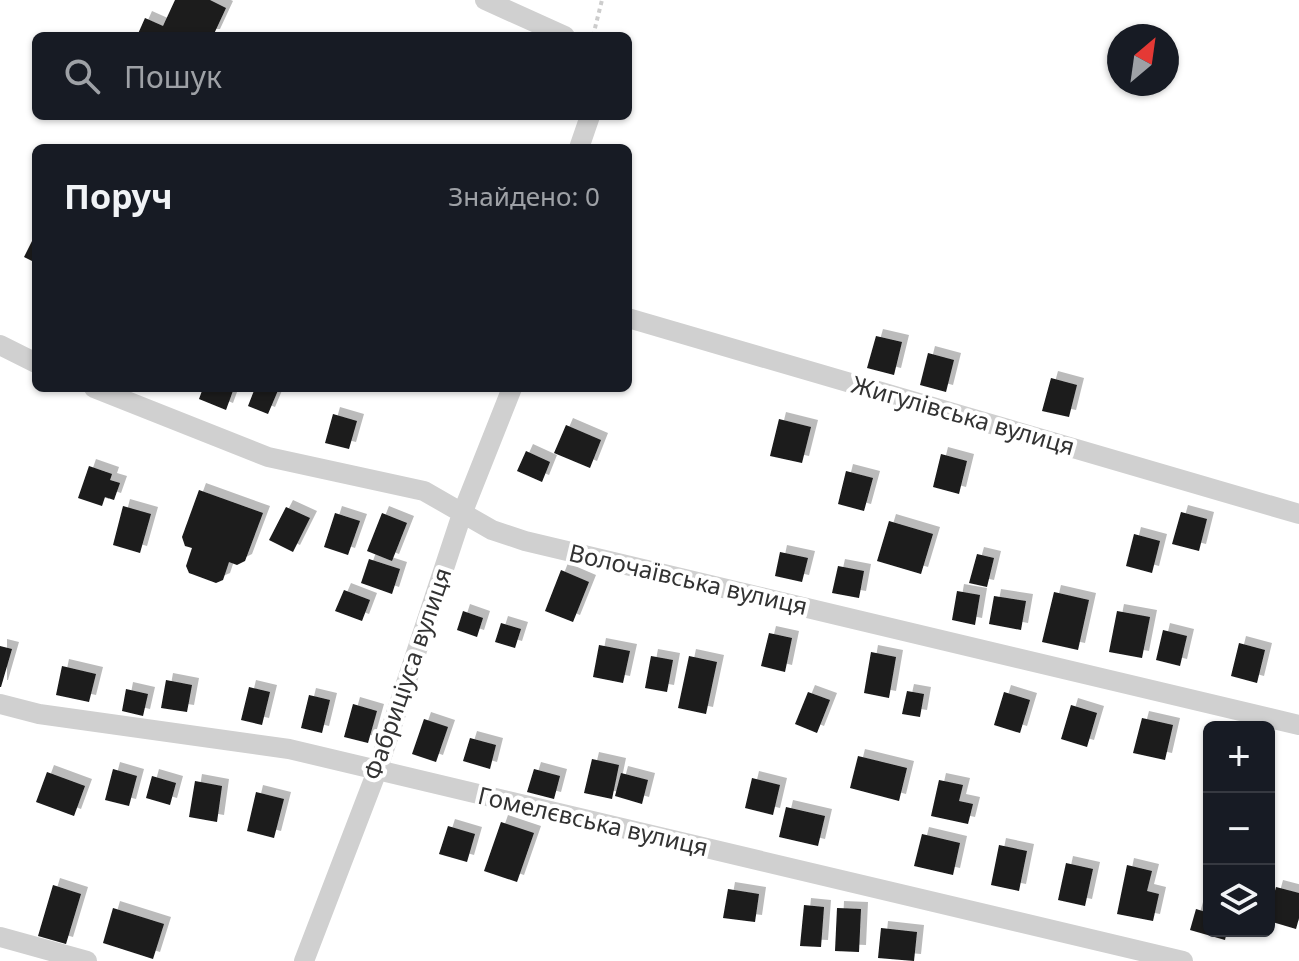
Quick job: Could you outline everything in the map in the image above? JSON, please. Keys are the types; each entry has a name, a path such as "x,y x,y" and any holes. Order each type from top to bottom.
{"street":[{"path":"485,0 556,32"},
{"path":"580,144 589,120"},
{"name":"Жигулівська вулиця","path":"632,319 1299,514"},
{"path":"0,345 32,361"},
{"name":"Волочаївська вулиця","path":"104,392 268,457 424,491 492,530 525,541 1299,725"},
{"name":"Фабриціуса вулиця","path":"304,961 377,771 462,514 510,392"},
{"name":"Гомелєвська вулиця","path":"0,704 39,714 289,749 1183,961"},
{"path":"0,937 87,961"}],"path":[{"path":"594,32 602,0"}],"building":[{"path":"175,0 210,0 226,8 215,32 139,32 145,18 163,26"},
{"path":"32,241 32,261 24,257"},
{"path":"876,336 902,342 894,375 867,368"},
{"path":"928,353 954,360 946,392 920,385"},
{"path":"1051,378 1077,385 1069,417 1042,411"},
{"path":"202,392 233,392 226,410 199,399"},
{"path":"253,392 277,392 268,414 248,406"},
{"path":"333,414 357,421 349,449 325,443"},
{"path":"779,419 811,427 802,463 770,456"},
{"path":"566,425 601,440 590,468 554,453"},
{"path":"526,451 550,462 542,482 517,471"},
{"path":"941,454 967,461 959,494 933,487"},
{"path":"89,466 112,474 110,480 120,483 114,500 105,497 102,506 78,498"},
{"path":"846,471 873,478 864,511 838,504"},
{"path":"199,490 263,513 245,561 237,565 229,562 223,580 216,583 189,573 186,566 192,548 185,546 182,537"},
{"path":"123,506 151,514 140,553 113,545"},
{"path":"286,507 310,518 293,552 269,540"},
{"path":"1181,512 1207,519 1199,551 1172,544"},
{"path":"335,513 360,521 348,555 324,547"},
{"path":"382,513 407,523 392,561 367,551"},
{"path":"889,521 933,534 921,574 877,561"},
{"path":"1134,534 1160,541 1152,573 1126,566"},
{"path":"780,552 808,558 802,582 775,576"},
{"path":"977,554 994,558 987,587 969,583"},
{"path":"369,559 400,569 392,594 361,583"},
{"path":"838,566 864,571 859,598 832,593"},
{"path":"561,570 589,582 573,622 545,611"},
{"path":"344,590 370,600 362,621 335,611"},
{"path":"957,591 980,595 975,625 952,620"},
{"path":"1054,592 1089,600 1078,650 1042,642"},
{"path":"994,596 1026,601 1021,630 989,624"},
{"path":"463,611 483,618 477,637 457,630"},
{"path":"1117,611 1150,617 1142,658 1109,652"},
{"path":"501,623 521,629 515,648 495,642"},
{"path":"1163,630 1187,636 1180,666 1156,660"},
{"path":"769,633 792,638 785,672 761,666"},
{"path":"1239,643 1265,650 1257,683 1231,676"},
{"path":"599,645 630,651 623,683 593,677"},
{"path":"0,646 12,649 1,687 0,687"},
{"path":"871,652 896,657 889,698 864,693"},
{"path":"651,656 673,660 667,692 645,688"},
{"path":"689,656 717,662 706,714 678,708"},
{"path":"62,666 96,674 89,702 56,695"},
{"path":"166,680 192,685 187,712 161,708"},
{"path":"249,687 270,692 262,725 241,720"},
{"path":"126,689 148,694 143,716 122,711"},
{"path":"907,691 924,694 920,717 902,714"},
{"path":"808,692 830,700 817,733 795,724"},
{"path":"1004,692 1030,700 1020,733 994,725"},
{"path":"309,695 330,700 322,733 301,728"},
{"path":"353,704 377,711 368,743 344,737"},
{"path":"1071,705 1097,713 1087,747 1061,739"},
{"path":"1142,718 1173,725 1165,760 1133,753"},
{"path":"424,719 448,727 436,762 412,754"},
{"path":"470,738 496,745 490,769 463,761"},
{"path":"858,756 907,768 899,801 850,788"},
{"path":"592,759 619,765 612,799 584,793"},
{"path":"113,769 137,776 129,806 105,800"},
{"path":"534,769 560,776 554,799 527,792"},
{"path":"47,772 85,786 74,816 36,802"},
{"path":"621,773 648,780 642,804 615,796"},
{"path":"152,776 176,783 170,805 146,798"},
{"path":"752,778 780,785 773,815 745,808"},
{"path":"939,780 963,785 959,801 973,804 968,824 931,816"},
{"path":"195,781 222,786 217,822 189,817"},
{"path":"256,792 284,799 274,838 247,831"},
{"path":"786,807 825,816 818,846 779,837"},
{"path":"501,822 534,833 517,882 484,871"},
{"path":"448,826 475,834 467,862 439,854"},
{"path":"922,834 960,843 953,875 914,866"},
{"path":"999,845 1027,851 1019,891 991,885"},
{"path":"1066,863 1093,869 1085,906 1058,900"},
{"path":"1127,865 1152,871 1147,891 1159,894 1153,921 1117,914"},
{"path":"53,885 81,894 66,944 38,936"},
{"path":"1276,887 1299,893 1296,929 1275,923"},
{"path":"728,889 759,894 755,922 723,918"},
{"path":"804,905 824,907 821,947 800,946"},
{"path":"113,908 164,924 153,959 103,943"},
{"path":"837,908 861,909 859,952 835,951"},
{"path":"1196,909 1203,911 1203,934 1190,930"},
{"path":"881,928 917,932 914,961 878,958"}]}
